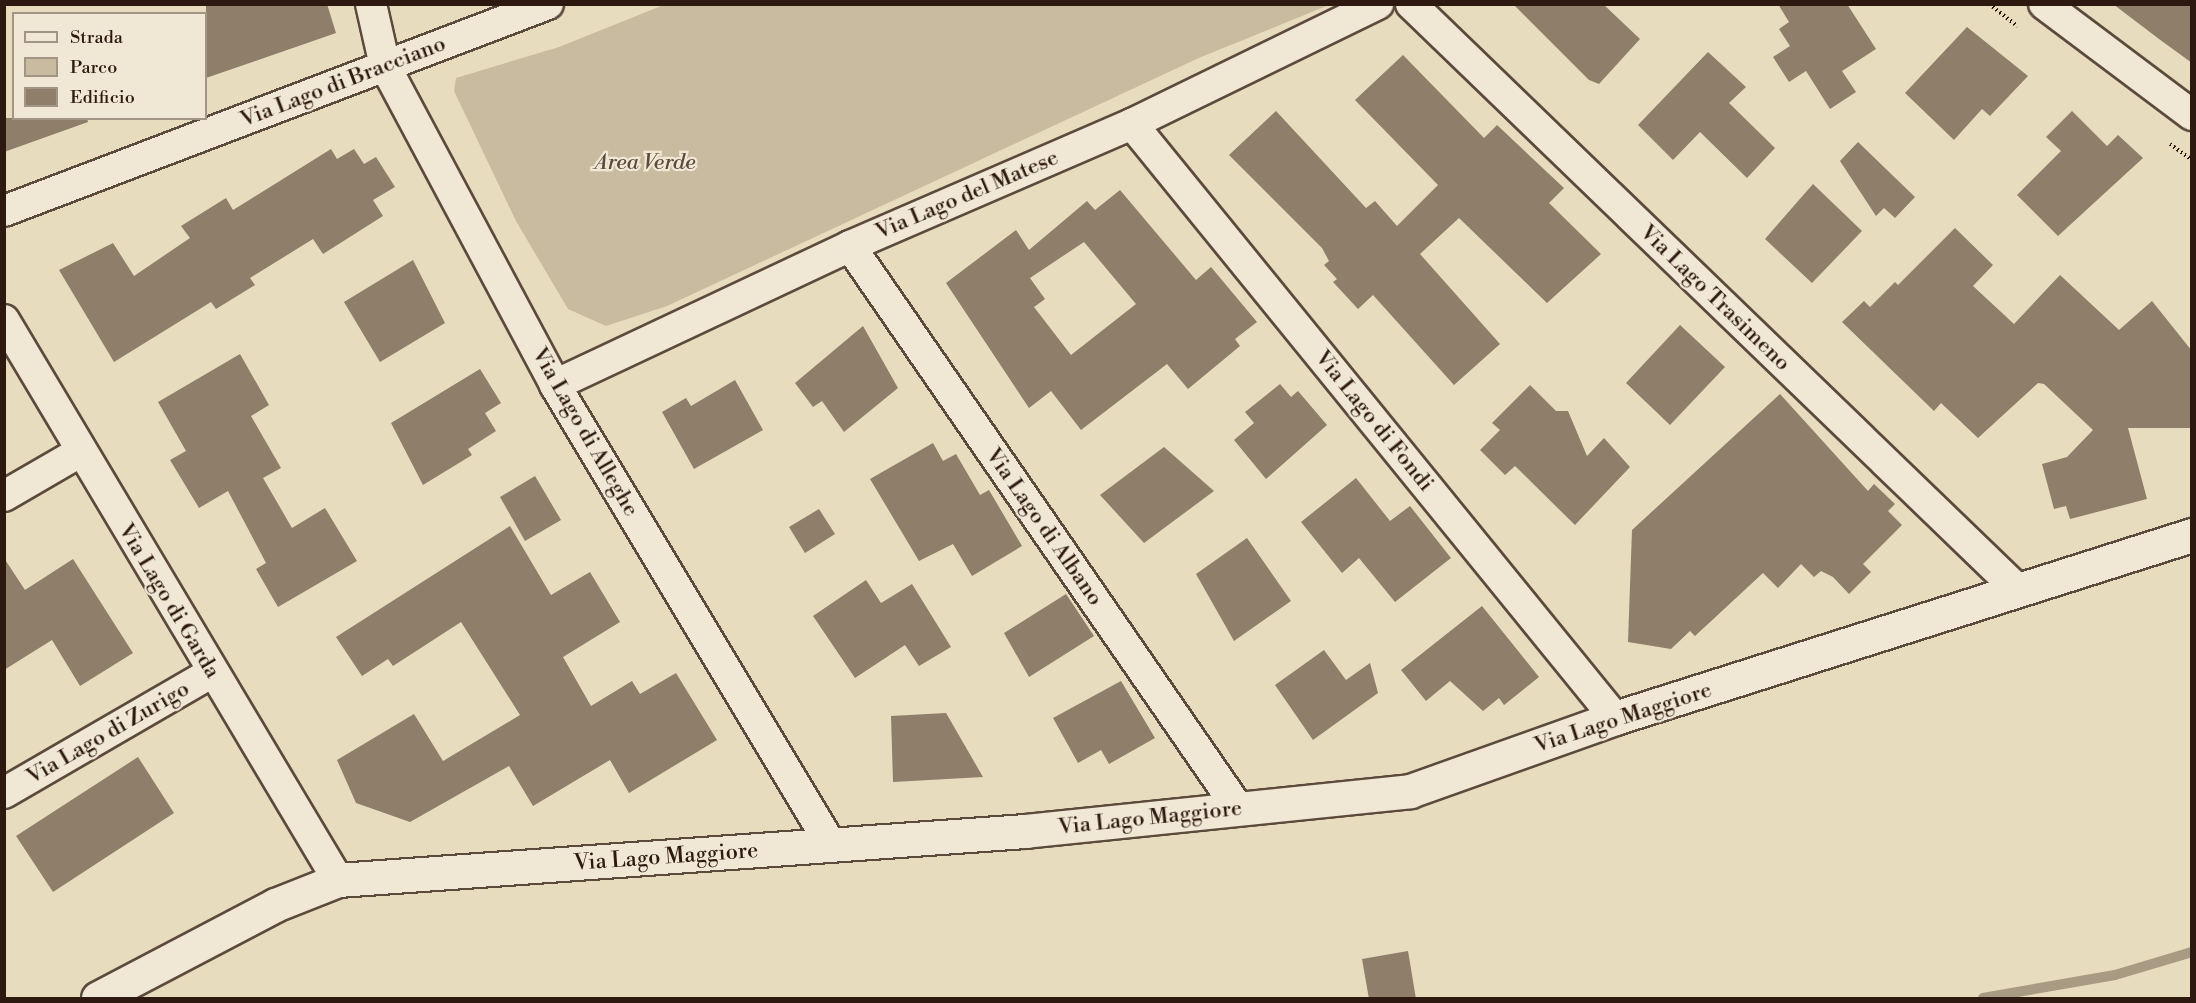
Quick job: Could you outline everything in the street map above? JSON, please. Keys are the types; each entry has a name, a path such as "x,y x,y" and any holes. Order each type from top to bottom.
{"street":[{"name":"Via Lago di Alleghe","path":"371,4 385,66 555,385 831,845"},
{"name":"Via Lago di Bracciano","path":"4,211 548,4"},
{"name":"Via Lago del Matese","path":"555,385 850,246 1132,124 1378,4"},
{"name":"Via Lago Trasimeno","path":"1411,4 2019,591"},
{"path":"2044,4 2192,115"},
{"name":"Via Lago di Fondi","path":"1132,124 1615,718"},
{"name":"Via Lago di Albano","path":"850,246 1238,808"},
{"name":"Via Lago di Garda","path":"4,320 211,673 338,880"},
{"path":"4,496 80,452"},
{"name":"Via Lago Maggiore","path":"98,999 275,904 338,880 831,845 1410,791 1615,718 2192,536"},
{"name":"Via Lago di Zurigo","path":"4,793 211,673"}],"green space":[{"name":"Area Verde","path":"666,4 1329,5 1201,57 667,306 606,326 568,309 516,221 454,91 456,78 559,47"}],"building":[{"path":"206,4 327,4 336,33 207,78"},
{"path":"1513,4 1603,4 1640,39 1599,84 1589,80"},
{"path":"1778,4 1847,4 1876,49 1842,71 1856,92 1830,109 1806,71 1789,82 1773,57 1790,46 1779,29 1789,22"},
{"path":"2113,4 2192,4 2192,63 2159,39"},
{"path":"1967,27 2028,76 1990,116 1982,109 1954,140 1905,93"},
{"path":"1708,52 1746,87 1729,103 1775,148 1747,178 1700,132 1673,160 1638,125"},
{"path":"1403,55 1484,138 1497,125 1564,188 1549,203 1601,254 1547,303 1459,218 1420,254 1500,344 1454,385 1373,295 1358,309 1333,282 1337,279 1324,265 1329,261 1322,248 1229,155 1276,111 1366,208 1375,201 1397,226 1438,185 1355,100"},
{"path":"2072,111 2107,146 2118,135 2143,158 2058,236 2017,195 2061,151 2046,137"},
{"path":"4,118 12,118 12,120 88,120 88,122 4,152"},
{"path":"1858,142 1915,197 1895,218 1884,208 1876,216 1840,161"},
{"path":"331,149 337,159 354,149 364,164 376,157 395,187 373,200 383,216 323,254 313,239 250,278 255,285 216,309 211,302 114,362 59,270 113,243 134,276 190,238 181,226 226,198 233,210"},
{"path":"1813,184 1862,231 1812,283 1765,239"},
{"path":"1120,190 1196,280 1211,267 1257,322 1235,339 1240,346 1188,389 1167,364 1081,430 1051,391 1029,408 946,283 1016,230 1029,250 1087,201 1095,210","holes":["1084,242 1136,304 1071,355 1034,307 1045,299 1030,278"]},
{"path":"1955,228 1993,265 1973,286 2014,324 2060,275 2119,330 2152,301 2192,351 2192,428 2128,428 2147,499 2070,519 2066,506 2054,509 2042,464 2067,457 2093,430 2044,384 2038,383 1978,438 1941,403 1934,411 1842,322 1864,301 1870,307 1895,282 1898,285"},
{"path":"413,260 445,323 380,362 344,302"},
{"path":"1680,325 1725,367 1670,425 1626,383"},
{"path":"863,326 898,388 844,432 822,401 813,407 795,383"},
{"path":"240,354 269,405 251,416 281,468 263,478 292,528 325,508 357,561 278,607 256,569 266,563 228,491 199,508 170,460 186,451 158,402"},
{"path":"480,369 501,403 485,413 496,431 468,449 472,455 423,485 391,423"},
{"path":"735,380 763,430 694,469 662,412 686,398 691,406"},
{"path":"1280,384 1291,397 1298,391 1327,425 1266,479 1234,440 1254,423 1245,412"},
{"path":"1530,385 1556,411 1568,411 1587,456 1604,438 1630,467 1575,525 1515,466 1505,475 1480,450 1500,430 1492,423"},
{"path":"1780,394 1868,491 1874,484 1895,504 1888,511 1902,525 1863,564 1871,572 1849,594 1833,577 1821,571 1814,577 1801,564 1778,588 1763,573 1695,636 1690,631 1671,649 1628,642 1632,530"},
{"path":"933,443 943,461 956,454 980,495 989,490 1022,546 972,576 953,544 919,561 870,479"},
{"path":"1164,447 1214,491 1144,543 1100,495"},
{"path":"535,476 561,520 525,541 500,497"},
{"path":"1356,478 1390,521 1410,506 1451,558 1395,602 1359,558 1342,573 1301,522"},
{"path":"819,509 835,534 805,553 789,527"},
{"path":"510,526 551,595 590,572 620,622 563,657 591,706 632,681 640,694 676,673 717,740 629,793 610,760 533,806 509,766 410,822 356,803 337,760 414,714 443,761 520,715 461,622 393,666 388,659 362,676 336,637"},
{"path":"1247,538 1291,601 1234,641 1196,574"},
{"path":"4,558 25,590 73,559 133,653 80,686 52,640 4,670"},
{"path":"866,580 881,603 912,584 951,647 919,666 905,645 855,678 813,616"},
{"path":"1066,594 1094,636 1029,677 1004,633"},
{"path":"1482,606 1539,677 1504,705 1499,698 1483,711 1450,681 1426,701 1401,670"},
{"path":"1324,650 1346,680 1370,663 1378,693 1313,740 1275,685"},
{"path":"1121,681 1155,738 1109,764 1101,750 1078,763 1053,718"},
{"path":"946,713 983,777 893,782 891,716"},
{"path":"138,757 174,813 53,892 16,836"},
{"path":"1408,951 1416,999 1369,999 1362,959"}],"waterway":[{"path":"1983,998 2115,975 2192,952"}]}
